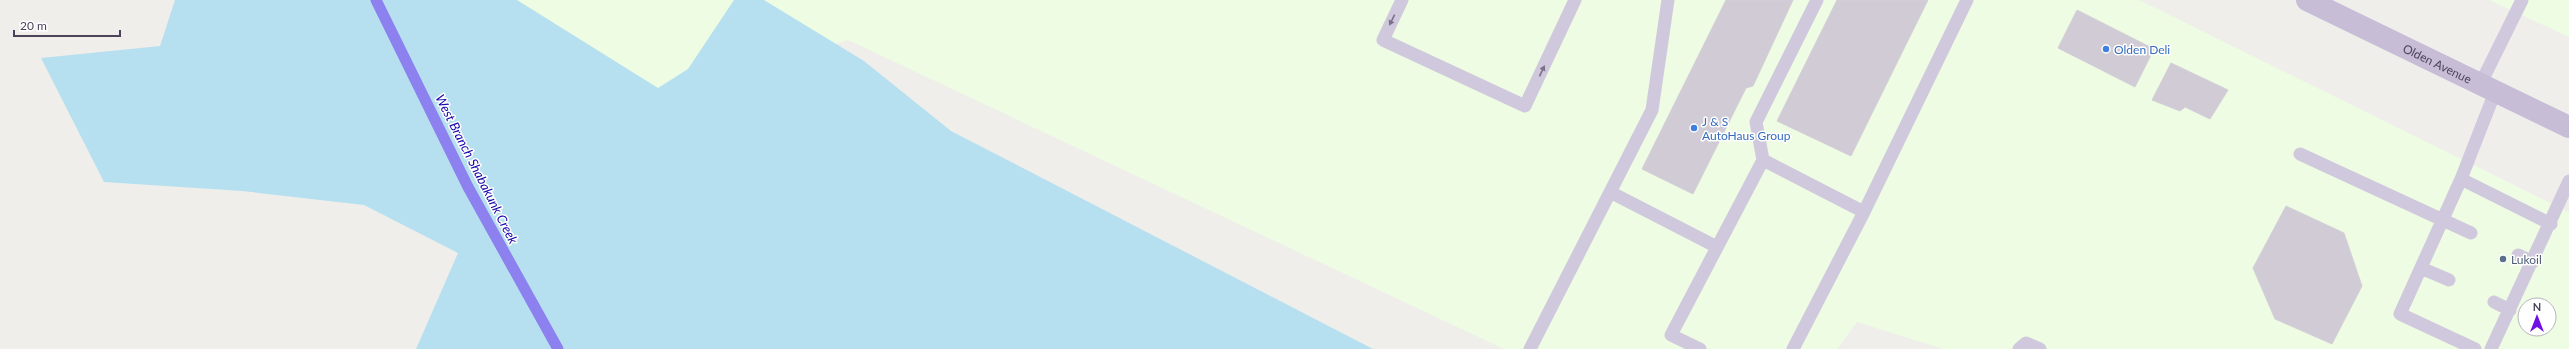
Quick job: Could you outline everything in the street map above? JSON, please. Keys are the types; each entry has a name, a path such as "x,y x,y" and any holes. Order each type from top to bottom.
{"main road":[{"name":"Olden Avenue","path":"2311,1 2569,127"}],"lane":[{"path":"1402,0 1383,40 1526,106 1575,0"},
{"path":"1530,349 1652,110 1668,0"},
{"path":"1700,349 1671,334 1763,160 1756,122 1817,0"},
{"path":"1793,349 1864,212 1968,0"},
{"path":"2475,349 2400,314 2461,179 2487,88 2522,0"},
{"path":"2300,154 2471,234"},
{"path":"1763,160 1864,212"},
{"path":"2461,179 2551,224"},
{"path":"2491,349 2551,224 2569,181"},
{"path":"1610,192 1717,247"},
{"path":"2518,255 2533,262"},
{"path":"2421,268 2449,280"},
{"path":"2494,302 2510,310"},
{"path":"2019,349 2026,343 2040,349"}],"shaded area":[{"path":"175,0 517,0 658,88 688,69 734,0 764,0 864,61 951,131 1373,349 416,349 458,253 364,205 242,191 104,182 41,58 160,46"},
{"path":"509,0 2139,0 2569,212 2569,349 1943,349 1857,322 1837,349 1504,349 848,40 651,107"},
{"path":"2489,0 2569,0 2569,37"}],"building":[{"name":"J & S AutoHaus Group","path":"1726,0 1793,0 1753,86 1746,88 1693,194 1642,169"},
{"path":"1837,0 1928,0 1851,156 1777,121"},
{"name":"Olden Deli","path":"2077,10 2154,49 2135,87 2058,48"},
{"path":"2171,63 2228,90 2210,119 2185,107 2180,111 2152,100"},
{"path":"2286,206 2344,233 2362,286 2332,344 2275,319 2253,268"}],"waterway":[{"name":"West Branch Shabakunk Creek","path":"376,0 468,187 558,349"}],"place":[{"name":"Olden Deli","path":"2106,49"},
{"name":"J & S AutoHaus Group","path":"1694,128"},
{"name":"Lukoil","path":"2503,259"}]}
